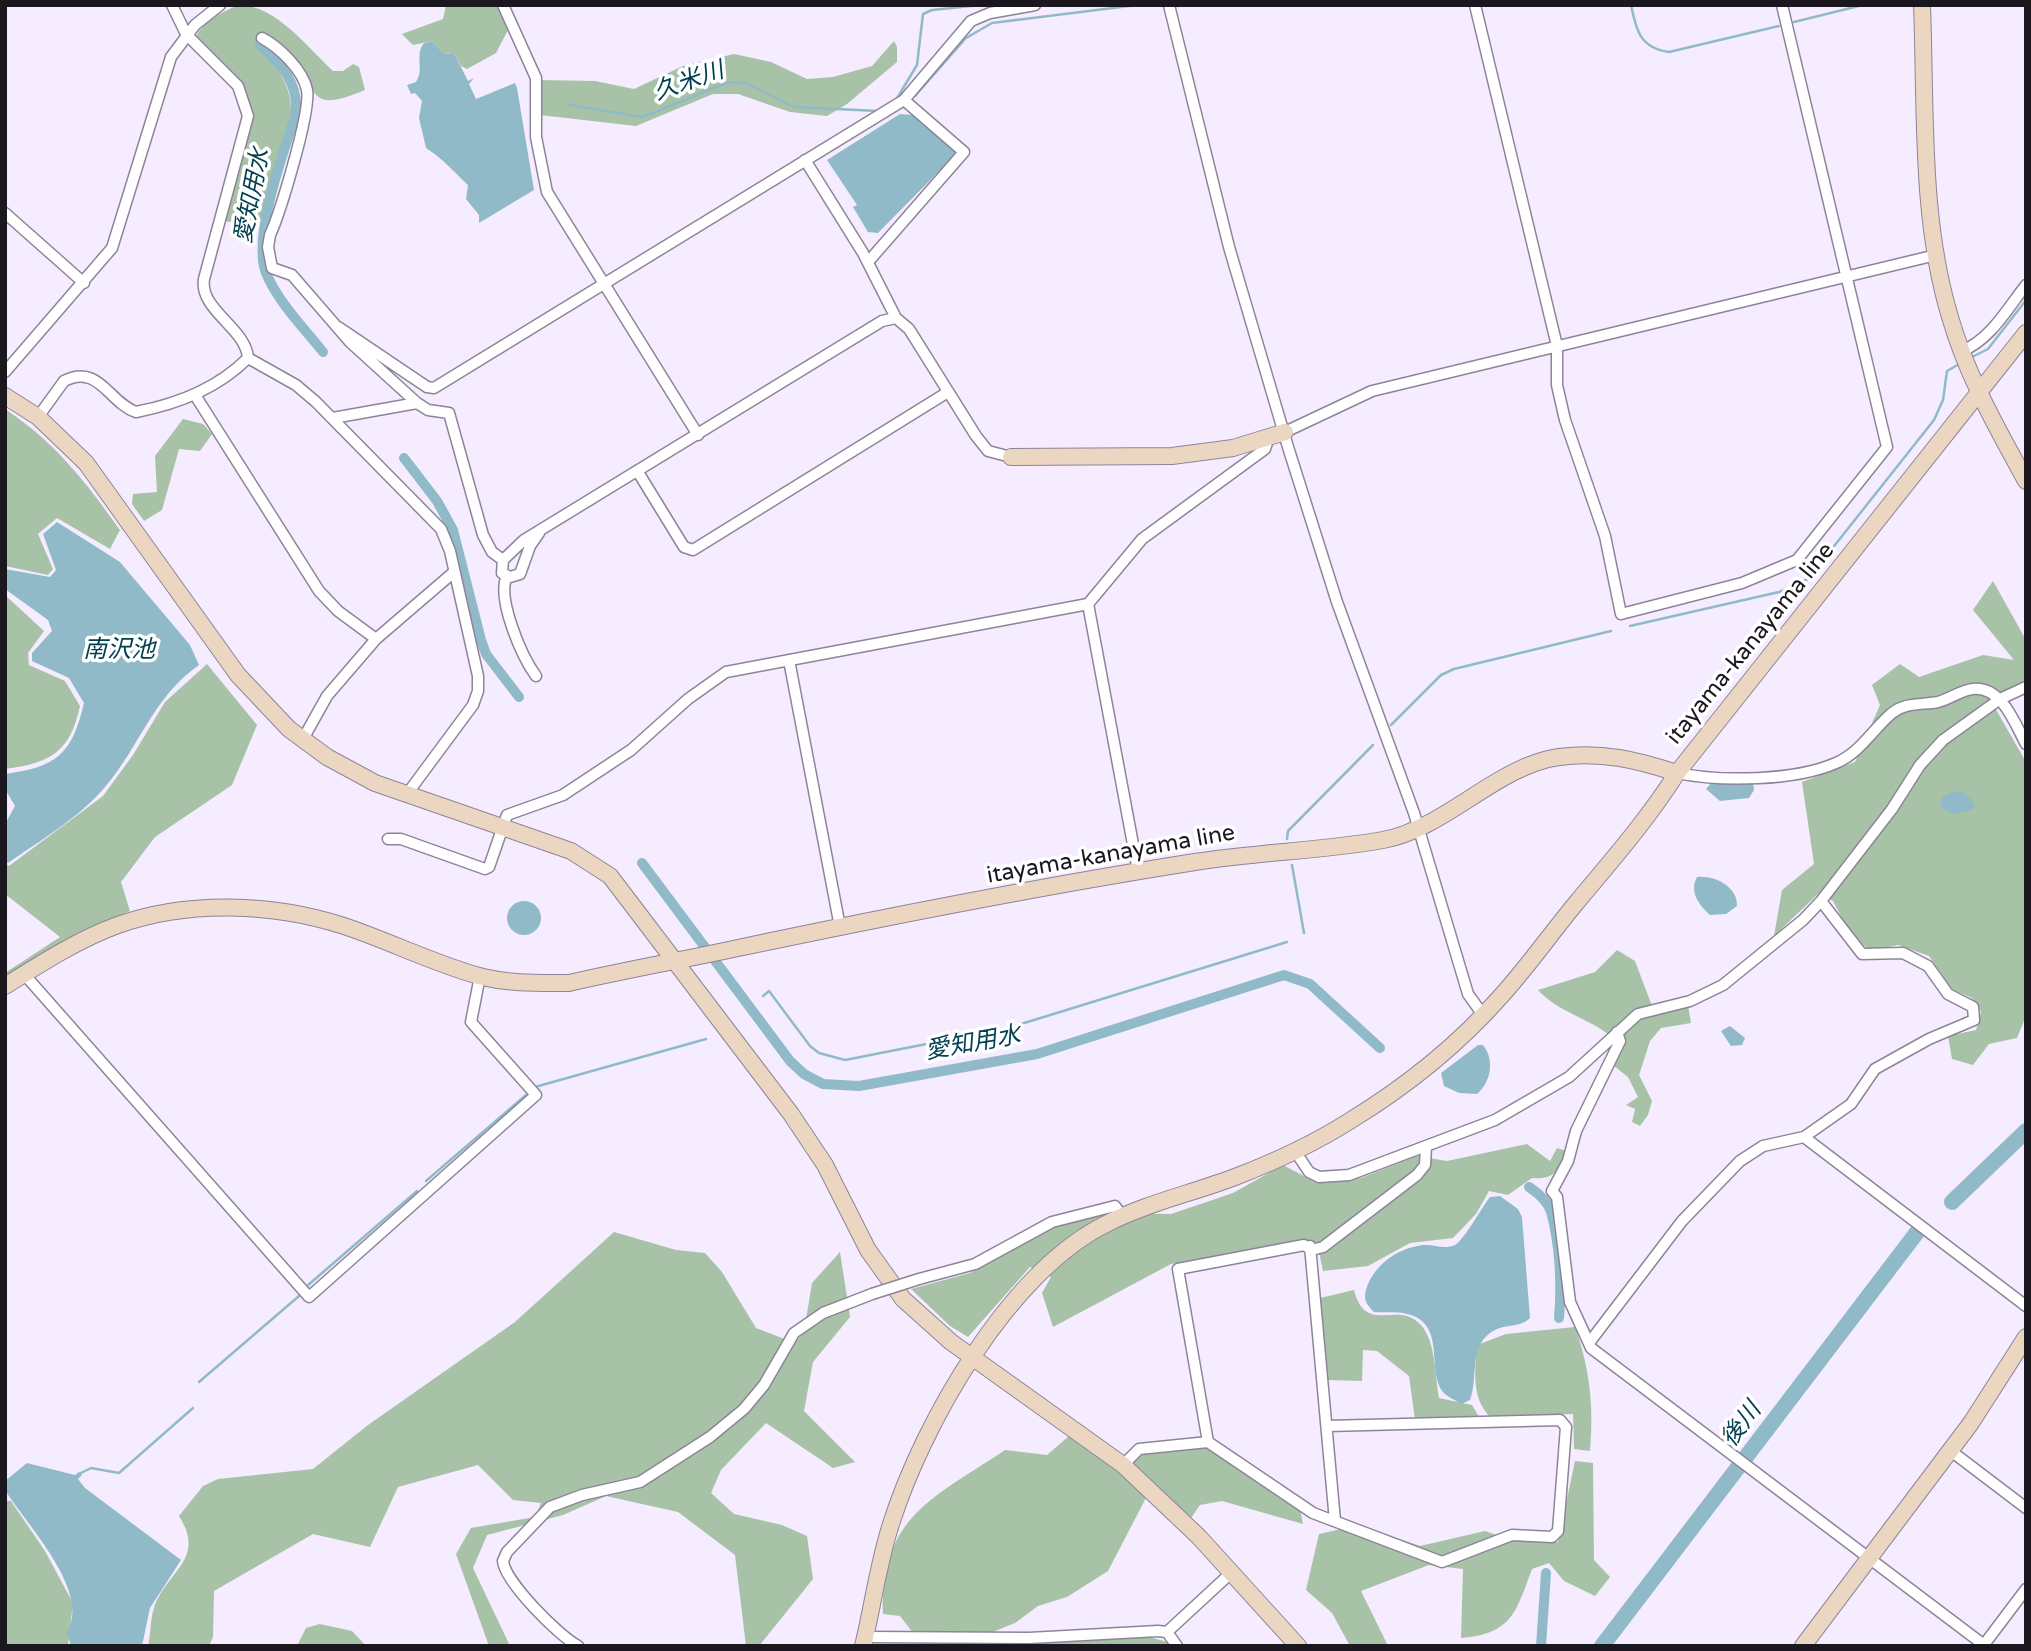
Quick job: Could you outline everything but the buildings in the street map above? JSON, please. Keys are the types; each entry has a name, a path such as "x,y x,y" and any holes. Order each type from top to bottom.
{"street":[{"path":"172,5 186,34 231,77 248,117 202,286 243,344 248,358 296,386 332,418 406,496 435,522 450,551 475,664 478,691 473,705 407,794"},
{"path":"5,372 112,248 120,232 171,57 186,34 220,5"},
{"path":"503,5 536,78 536,136 547,192 698,435"},
{"path":"338,327 427,387 434,388 904,100 971,21 990,13 1034,5"},
{"path":"1475,5 1557,346 1557,385 1565,419 1605,536 1621,614 1742,583 1797,560 1887,447 1782,5"},
{"path":"1922,5 1929,191 1936,256 1950,318 1978,394 2026,481"},
{"path":"1170,8 1226,233 1337,602 1419,829 1468,993 1483,1015"},
{"path":"262,38 283,54 307,89 305,113 270,235 268,247 272,268 292,275 338,327 417,403 428,410 449,413 483,535 492,552 503,561"},
{"path":"868,262 964,152 904,100"},
{"path":"805,160 868,262 896,318 909,329 984,447 993,453 1011,457 1172,456 1233,448 1285,432 1372,391 1936,256"},
{"path":"5,213 84,283"},
{"path":"1962,351 1976,345 1990,332 2026,285"},
{"path":"539,533 530,546 523,571 516,576 507,576 501,569 503,561 524,540 882,321 896,318"},
{"name":"itayama-kanayama line","path":"5,986 118,925 221,907 288,912 343,926 480,976 523,983 569,983 840,927 1138,871 1221,858 1387,839 1419,829 1520,772 1555,758 1592,754 1630,758 1677,773 2026,333"},
{"path":"38,417 64,381 81,376 103,384 127,408 136,412 195,395 232,374 248,358"},
{"path":"638,472 684,547 692,550 948,392"},
{"path":"195,395 319,592 338,611 376,639"},
{"path":"5,396 38,417 86,463 238,676 278,720 352,771 407,794 570,851 600,868 620,886 814,1148 886,1279 929,1326 1123,1465 1178,1516 1298,1646"},
{"path":"332,418 417,403"},
{"path":"388,839 394,837 412,842 485,869 489,867 507,815 563,795 631,750 688,699 726,672 1088,604 1142,539 1265,449 1269,437"},
{"path":"303,739 327,696 376,639 454,572"},
{"path":"507,576 503,590 521,656 536,676"},
{"path":"1088,604 1138,871"},
{"path":"789,660 840,927"},
{"path":"1295,1151 1309,1172 1331,1177 1363,1171 1426,1147 1495,1120 1569,1077 1628,1020 1646,1011 1690,1001 1723,985 1804,919 1821,901 1892,809 1930,753 1956,729 1994,706 2000,699 2026,687"},
{"path":"1231,1572 1167,1632 1129,1631 1029,1638 864,1642 876,1574 896,1510 936,1423 973,1356 1011,1301 1076,1243 1122,1216 1236,1177 1295,1151 1346,1123 1404,1084 1483,1015 1658,804 1677,773 1700,778 1777,776 1815,771 1840,762 1853,753 1902,707 1941,701 1977,688 2000,699 2026,744"},
{"path":"1589,1343 1682,1222 1715,1184 1763,1146 1804,1137 1851,1104 1875,1069 1929,1039 1971,1023 1975,1012 1969,1003 1948,994 1934,972 1918,960 1896,951 1861,954 1821,901"},
{"path":"24,974 309,1297 536,1095 471,1022 480,976"},
{"path":"1617,1032 1620,1041 1576,1131 1568,1161 1552,1191 1557,1198 1561,1222 1570,1301 1591,1348 1983,1645 2026,1589"},
{"path":"1804,1137 2026,1306"},
{"path":"1310,1246 1312,1250 1334,1241 1368,1210 1417,1175 1424,1165 1426,1147"},
{"path":"578,1646 560,1635 507,1575 503,1561 507,1552 550,1507 582,1495 640,1482 710,1437 744,1409 764,1385 794,1333 823,1313 872,1294 975,1264 1052,1222 1115,1206 1122,1216"},
{"path":"1310,1246 1335,1521"},
{"path":"1208,1442 1178,1269 1310,1246"},
{"path":"1803,1646 1951,1451 1997,1386 2026,1337"},
{"path":"1123,1465 1139,1449 1208,1442 1313,1513 1442,1562 1512,1535 1552,1537 1558,1531 1566,1427 1560,1420 1327,1426"},
{"path":"1951,1451 2026,1508"},
{"path":"1167,1632 1177,1646"}],"green space":[{"path":"239,5 266,12 278,20 333,71 343,71 353,64 359,67 365,90 333,100 323,99 316,95 289,56 262,35 257,46 283,78 291,106 291,118 262,218 251,225 224,221 250,109 195,39 208,22"},
{"path":"446,5 498,5 508,30 496,53 467,69 461,66 454,53 444,54 432,41 413,45 402,34 443,19"},
{"path":"894,41 897,47 897,62 847,104 827,116 790,112 738,94 713,94 636,126 540,115 539,80 595,81 634,89 683,66 734,54 771,62 807,79 833,77 872,66"},
{"path":"5,409 55,449 94,495 120,530 110,549 57,518 38,534 53,569 48,575 5,566"},
{"path":"183,419 203,424 212,434 200,451 179,449 162,510 144,521 132,504 133,494 157,492 155,456"},
{"path":"1993,581 2026,640 2026,682 1990,699 2026,762 2026,1016 2017,1038 1989,1044 1973,1065 1952,1059 1948,1036 1976,1030 1981,1012 1972,998 1952,989 1929,956 1898,945 1870,951 1848,930 1833,901 1819,893 1774,936 1782,890 1814,864 1802,782 1855,762 1880,705 1872,685 1900,664 1919,677 1983,655 2014,660 1973,610"},
{"path":"5,595 44,631 28,653 29,665 65,681 80,706 71,734 56,752 35,763 5,769"},
{"path":"207,664 257,725 232,785 155,837 121,882 130,911 78,935 5,978 5,973 60,937 5,894 5,863 9,866 103,796 133,755 165,702"},
{"path":"1617,950 1635,961 1652,1006 1688,1005 1691,1023 1661,1028 1650,1041 1639,1075 1652,1101 1648,1115 1640,1126 1632,1122 1635,1109 1626,1105 1638,1097 1628,1077 1614,1066 1616,1040 1556,1005 1538,990 1595,972"},
{"path":"1527,1144 1550,1161 1557,1148 1566,1151 1561,1164 1551,1175 1532,1178 1508,1195 1489,1191 1476,1214 1453,1238 1410,1243 1368,1266 1323,1271 1317,1242 1171,1264 1053,1327 1042,1293 1051,1277 1030,1267 968,1337 950,1326 911,1289 970,1273 1055,1226 1105,1213 1171,1214 1233,1193 1283,1165 1317,1183 1361,1178 1417,1156 1447,1161"},
{"path":"614,1232 676,1250 705,1253 722,1272 756,1328 795,1343 804,1332 812,1283 840,1252 850,1317 813,1362 804,1411 855,1462 833,1468 766,1423 721,1470 711,1493 734,1514 782,1525 807,1536 813,1579 759,1646 746,1646 735,1555 678,1512 606,1496 563,1515 487,1535 473,1568 510,1646 489,1646 456,1554 471,1528 535,1517 541,1503 513,1500 478,1465 398,1487 370,1547 313,1534 214,1591 213,1637 209,1646 148,1646 154,1608 187,1555 189,1544 179,1516 203,1486 218,1479 313,1469 368,1425 515,1322"},
{"path":"1354,1290 1359,1304 1366,1311 1374,1315 1402,1315 1420,1324 1432,1349 1439,1398 1472,1405 1481,1420 1415,1420 1409,1376 1377,1351 1363,1350 1362,1381 1328,1380 1320,1298"},
{"path":"1575,1327 1590,1388 1590,1451 1574,1449 1573,1414 1490,1417 1477,1392 1477,1345 1506,1334"},
{"path":"1069,1436 1131,1478 1147,1496 1108,1571 1067,1597 1038,1606 1015,1623 990,1633 1137,1634 1168,1642 1169,1646 1011,1646 953,1638 921,1643 900,1616 883,1614 884,1581 891,1554 916,1513 934,1497 1005,1450 1047,1455"},
{"path":"1201,1445 1300,1509 1303,1524 1222,1501 1200,1505 1191,1518 1132,1464 1138,1452"},
{"path":"1575,1461 1593,1463 1594,1560 1610,1577 1595,1596 1564,1581 1549,1563 1532,1569 1516,1609 1502,1626 1478,1636 1461,1638 1463,1569 1429,1565 1361,1591 1388,1646 1350,1646 1332,1613 1306,1590 1319,1534 1359,1525 1420,1546 1485,1531 1511,1540 1558,1542"},
{"path":"5,1501 11,1501 45,1551 73,1603 68,1646 5,1646"},
{"path":"320,1624 352,1631 366,1646 297,1646 306,1628"}],"water":[{"path":"432,41 444,54 454,53 468,81 474,78 469,84 476,99 515,83 517,88 534,190 479,223 479,215 466,199 468,185 426,148 419,118 422,101 415,93 411,94 407,85 416,82 419,77 421,48 424,43"},
{"path":"900,114 913,115 957,153 878,233 868,232 853,207 857,205 827,160"},
{"name":"南沢池","path":"57,522 120,562 190,645 199,665 183,678 158,707 117,771 95,798 59,828 8,863 5,861 5,824 15,806 5,789 5,774 38,767 60,755 74,735 84,703 69,678 32,661 32,653 52,631 48,620 5,589 5,569 50,577 56,570 43,534"},
{"path":"1753,782 1754,790 1749,798 1720,801 1706,789 1711,783"},
{"path":"1956,791 1965,793 1975,805 1972,810 1953,814 1940,807 1942,797"},
{"path":"1697,877 1718,880 1730,888 1737,906 1726,914 1710,915 1699,903 1695,893"},
{"path":"524,901 536,906 541,918 536,930 524,935 512,930 507,918 512,906"},
{"path":"1730,1026 1745,1038 1742,1045 1731,1046 1721,1031"},
{"path":"1478,1045 1483,1045 1487,1051 1490,1064 1490,1071 1482,1089 1477,1094 1459,1093 1444,1086 1441,1073"},
{"path":"1500,1196 1518,1209 1522,1217 1530,1318 1522,1323 1499,1328 1486,1336 1477,1352 1470,1400 1461,1404 1445,1394 1438,1383 1434,1348 1427,1327 1419,1319 1407,1314 1374,1312 1366,1302 1365,1292 1377,1269 1390,1257 1414,1247 1455,1245 1490,1197"},
{"path":"27,1463 75,1475 79,1472 82,1475 78,1479 85,1488 181,1560 150,1608 142,1646 71,1646 67,1632 72,1616 71,1598 64,1578 5,1490 5,1481"}],"waterway":[{"path":"896,100 917,65 923,14 932,10 981,5"},
{"name":"久米川","path":"915,96 966,38 992,23 1137,5"},
{"name":"久米川","path":"1631,5 1641,36 1652,46 1669,52 1779,26"},
{"name":"久米川","path":"1794,22 1863,5"},
{"name":"愛知用水","path":"259,44 288,76 296,105 295,117 266,218 263,239 266,273 277,294 323,352"},
{"name":"久米川","path":"570,105 643,117 729,82 748,84 794,107 878,111"},
{"path":"1970,358 1988,349 2026,300"},
{"path":"1630,626 1779,592 1808,579 1934,420 1943,400 1947,371 1961,363"},
{"name":"愛知用水","path":"404,458 437,501 453,530 486,654 519,697"},
{"path":"1391,725 1441,675 1454,669 1611,631"},
{"path":"1287,839 1288,831 1373,745"},
{"name":"愛知用水","path":"642,863 790,1061 804,1074 823,1084 859,1086 1037,1054 1284,975 1310,984 1380,1048"},
{"path":"1292,865 1304,933"},
{"path":"763,996 769,991 810,1046 819,1053 845,1060 1008,1028 1287,942"},
{"path":"535,1087 706,1039"},
{"path":"426,1181 526,1095"},
{"name":"後川","path":"1952,1202 2026,1131"},
{"name":"愛知用水","path":"1529,1187 1548,1204 1554,1224 1560,1265 1559,1318"},
{"path":"307,1286 417,1191"},
{"name":"後川","path":"1602,1646 1918,1231"},
{"path":"199,1382 299,1296"},
{"path":"79,1474 91,1468 119,1473 193,1408"},
{"name":"愛知用水","path":"1541,1646 1546,1573"}]}
